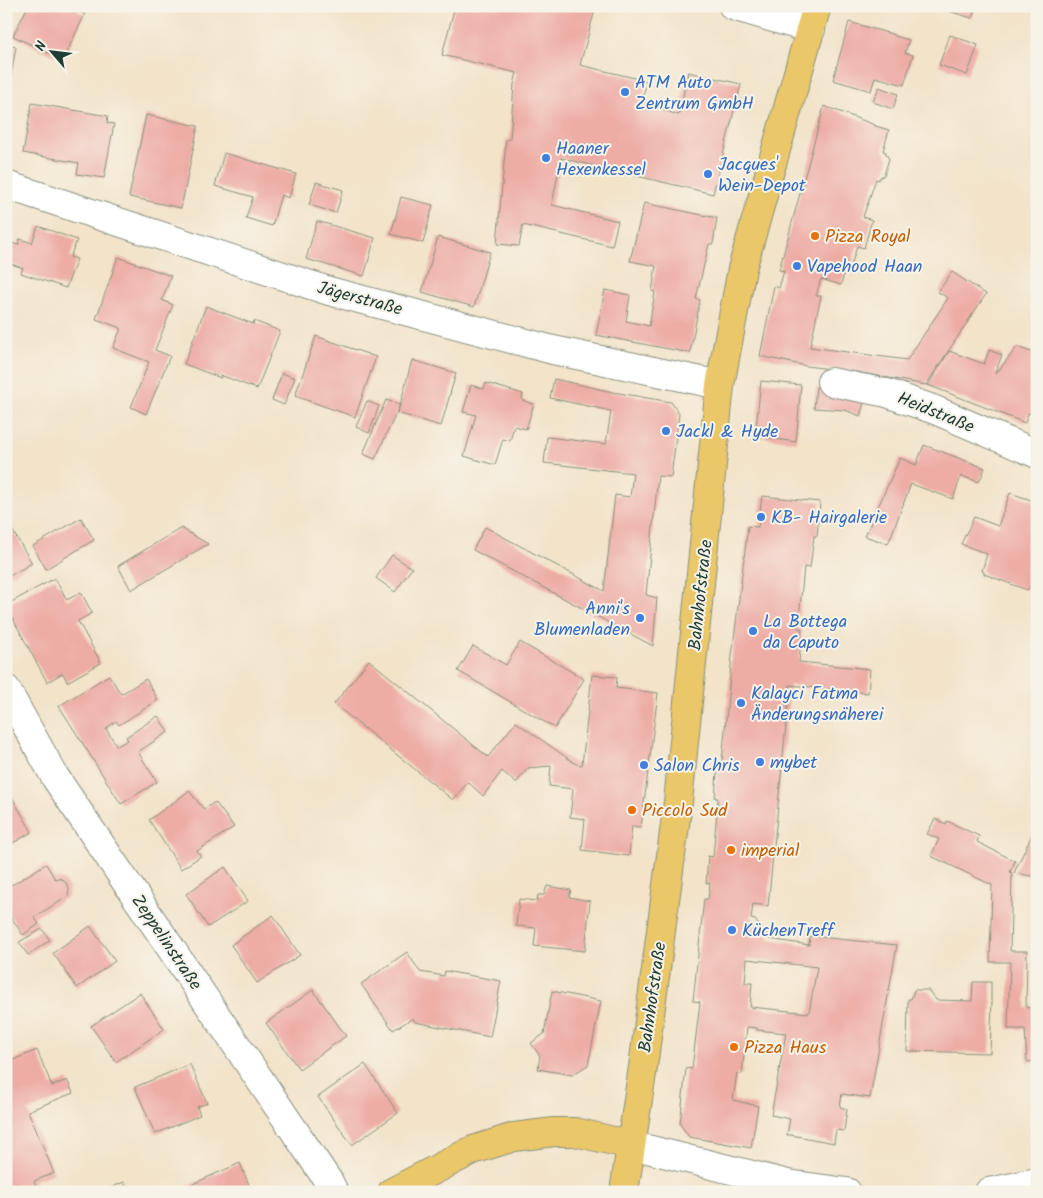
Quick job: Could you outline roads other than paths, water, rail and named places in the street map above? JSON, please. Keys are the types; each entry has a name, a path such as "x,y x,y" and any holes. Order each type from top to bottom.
{"main road":[{"name":"Bahnhofstraße","path":"624,1192 678,802 720,385 742,268 814,17"},
{"path":"392,1192 473,1150 514,1137 554,1132 575,1132 631,1145"}],"street":[{"path":"733,6 814,17"},
{"name":"Jägerstraße","path":"6,185 329,291 553,350 720,385"},
{"name":"Heidstraße","path":"831,382 887,393 919,404 1037,454"},
{"name":"Zeppelinstraße","path":"6,689 55,777 334,1192"},
{"path":"631,1145 788,1184 847,1192"},
{"path":"989,1192 1037,1182"}],"place":[{"name":"ATM Auto Zentrum GmbH","path":"625,92"},
{"name":"Haaner Hexenkessel","path":"546,158"},
{"name":"Jacques' Wein-Depot","path":"708,174"},
{"name":"Pizza Royal","path":"815,236"},
{"name":"Vapehood Haan","path":"797,266"},
{"name":"Jackl & Hyde","path":"666,431"},
{"name":"KB- Hairgalerie","path":"761,517"},
{"name":"Anni's Blumenladen","path":"640,618"},
{"name":"La Bottega da Caputo","path":"753,631"},
{"name":"Kalayci Fatma Änderungsnäherei","path":"741,703"},
{"name":"mybet","path":"760,762"},
{"name":"Salon Chris","path":"644,765"},
{"name":"Piccolo Sud","path":"632,810"},
{"name":"imperial","path":"731,850"},
{"name":"KüchenTreff","path":"732,930"},
{"name":"Pizza Haus","path":"734,1047"}]}
